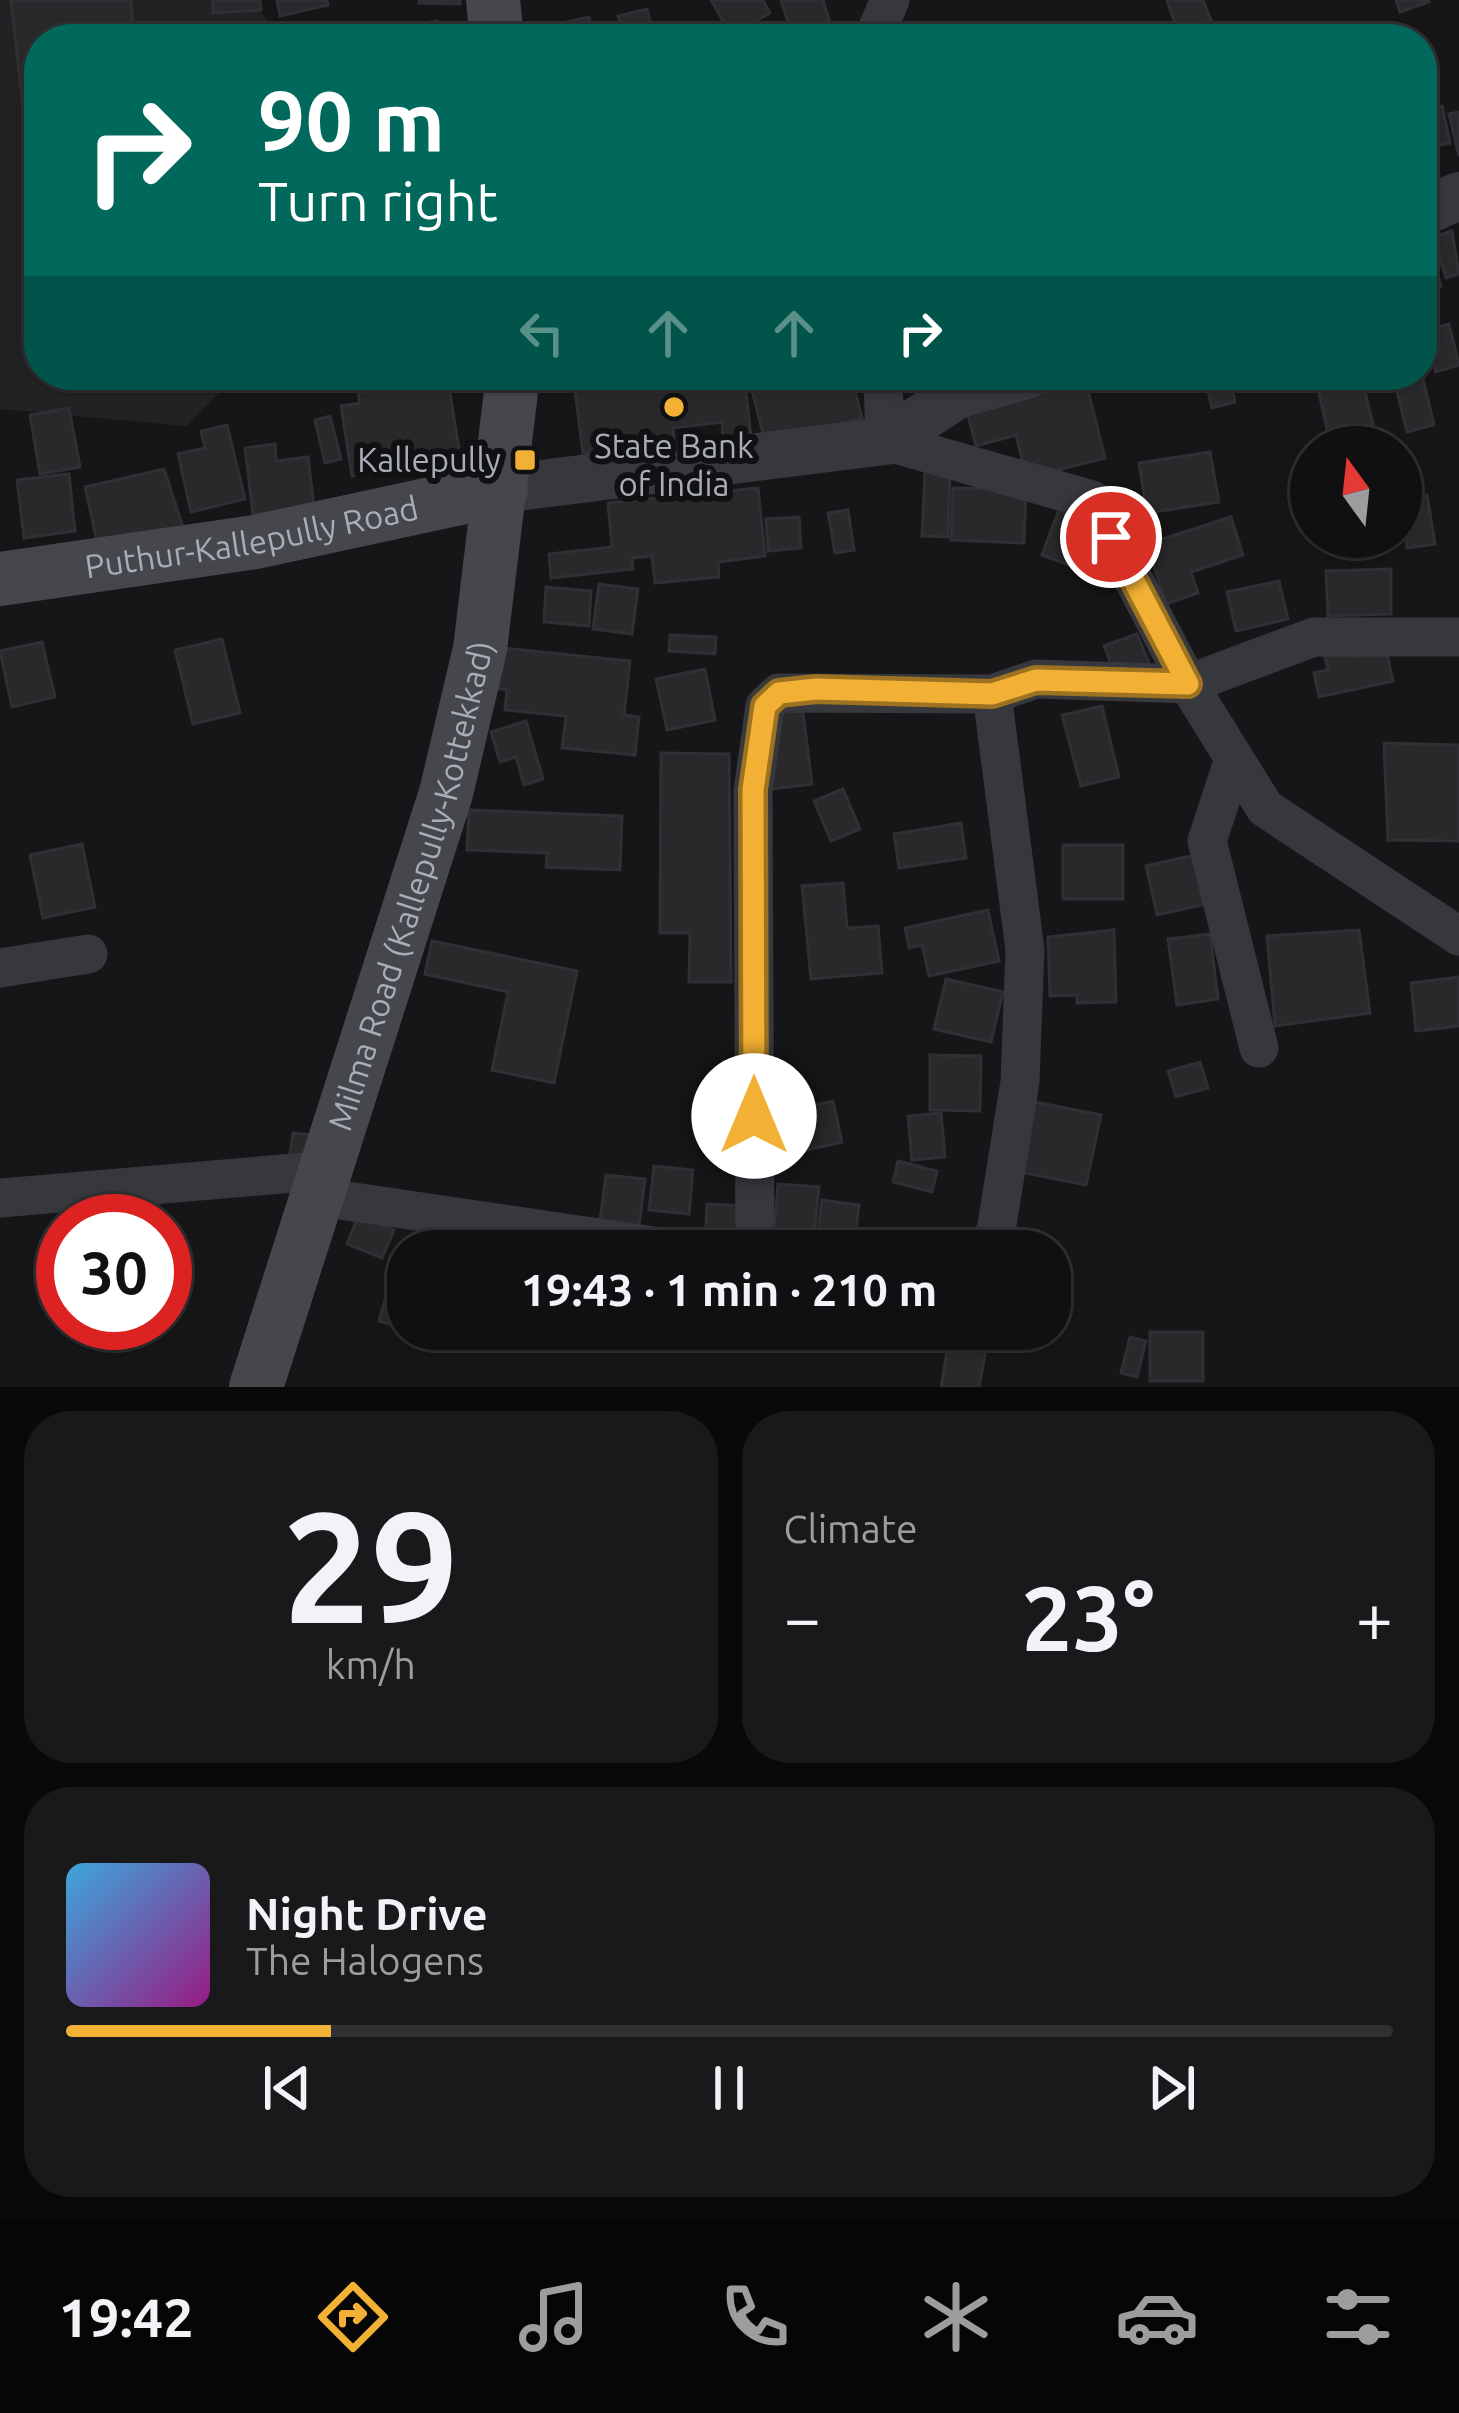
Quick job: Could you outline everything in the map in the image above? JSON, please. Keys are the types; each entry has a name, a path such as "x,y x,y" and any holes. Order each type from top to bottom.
{"main road":[{"name":"Milma Road (Kallepully-Kottekkad)","path":"260,1386 446,793 480,649 511,390"},
{"name":"Puthur-Kallepully Road","path":"0,579 255,542 501,489"}],"street":[{"path":"883,390 885,441"},
{"path":"885,441 959,394 973,390"},
{"path":"501,489 885,441 1092,500 1188,684 1265,808 1459,936"},
{"path":"755,1230 753,790 765,706 779,693 816,689 992,694 1036,680 1188,684 1314,637 1459,637"},
{"path":"992,694 1025,950 1020,1082 996,1230"},
{"path":"1234,759 1207,842 1259,1048"},
{"path":"0,968 88,954"},
{"path":"0,1198 324,1184 574,1230"}],"shaded area":[{"path":"0,0 251,0 270,24 24,24 24,390 222,390 187,426 0,409"}],"building":[{"path":"11,0 131,0 133,24 24,24 22,98"},
{"path":"213,0 260,0 261,10 213,13"},
{"path":"277,0 327,0 328,5 280,16"},
{"path":"460,0 460,4 419,3"},
{"path":"711,0 763,0 770,13 750,24 725,24"},
{"path":"781,0 823,0 830,24 788,24"},
{"path":"1167,0 1203,0 1211,20 1175,24"},
{"path":"1396,0 1428,0 1429,2 1400,12"},
{"path":"647,9 651,24 620,24 618,16"},
{"path":"589,17 591,24 558,24"},
{"path":"1442,106 1450,143 1437,146 1437,107"},
{"path":"1459,112 1459,156 1449,114"},
{"path":"1452,231 1459,274 1446,278 1437,236"},
{"path":"1449,324 1459,365 1437,372 1437,328"},
{"path":"358,390 449,390 464,480 428,486 425,463 352,476 341,406 360,403"},
{"path":"575,390 746,390 751,436 723,439 722,422 673,428 674,441 583,453"},
{"path":"752,390 855,390 862,418 766,445"},
{"path":"1037,390 1088,390 1105,458 1027,478 1016,435 976,446 966,408"},
{"path":"1208,390 1232,390 1235,402 1212,408"},
{"path":"1318,390 1365,390 1373,426 1326,426"},
{"path":"1397,390 1426,390 1434,425 1406,426"},
{"path":"69,408 80,467 40,474 30,415"},
{"path":"330,416 341,459 325,463 315,420"},
{"path":"227,425 245,499 191,512 178,454 205,448 201,431"},
{"path":"275,444 276,461 308,457 314,507 253,514 245,448"},
{"path":"1210,452 1219,502 1147,513 1139,463"},
{"path":"164,469 183,527 98,546 85,487"},
{"path":"925,472 950,472 948,537 922,536"},
{"path":"69,474 75,531 24,538 17,480"},
{"path":"758,488 765,556 718,562 719,577 655,583 652,556 632,558 633,569 551,578 549,554 612,547 608,503"},
{"path":"953,488 1026,490 1024,543 951,540"},
{"path":"1427,495 1435,544 1422,546 1422,496"},
{"path":"1061,504 1093,516 1074,567 1042,555"},
{"path":"848,510 854,550 835,553 828,513"},
{"path":"799,517 801,548 768,551 766,519"},
{"path":"1231,517 1243,555 1191,572 1198,593 1166,604 1147,544"},
{"path":"1391,569 1391,614 1328,616 1326,571"},
{"path":"1279,581 1288,619 1236,631 1227,592"},
{"path":"599,584 638,589 632,634 593,629"},
{"path":"546,587 591,591 589,626 544,622"},
{"path":"1137,634 1153,673 1120,687 1104,646"},
{"path":"670,635 716,637 715,654 669,651"},
{"path":"222,639 240,713 193,724 175,650"},
{"path":"42,642 55,697 12,707 0,651"},
{"path":"1351,642 1354,657 1386,650 1393,681 1319,697 1314,673 1328,670 1323,647"},
{"path":"502,648 630,661 624,715 639,717 635,755 562,748 566,716 505,710 507,689 498,689"},
{"path":"705,669 715,720 667,730 656,679"},
{"path":"802,704 812,784 772,789 762,709"},
{"path":"1102,706 1119,777 1081,786 1062,715"},
{"path":"526,721 543,779 524,785 516,757 500,762 491,732"},
{"path":"1384,743 1459,745 1459,841 1388,840"},
{"path":"661,753 729,754 731,982 689,982 690,933 660,933"},
{"path":"843,789 860,829 831,841 814,801"},
{"path":"469,810 622,816 620,870 546,867 547,853 467,850"},
{"path":"961,823 966,858 899,868 894,834"},
{"path":"82,844 95,907 43,918 30,855"},
{"path":"1063,845 1123,845 1123,899 1063,899"},
{"path":"1208,852 1219,901 1157,915 1146,866"},
{"path":"843,883 847,928 878,926 882,973 811,979 802,886"},
{"path":"988,910 999,961 929,976 922,945 909,948 905,928"},
{"path":"1114,930 1116,1002 1077,1003 1077,995 1050,996 1048,937"},
{"path":"1359,930 1370,1013 1275,1026 1267,936"},
{"path":"1210,934 1218,999 1177,1005 1168,939"},
{"path":"432,941 577,971 554,1083 492,1070 508,992 425,974"},
{"path":"1459,977 1459,1026 1416,1031 1411,983"},
{"path":"946,979 1003,992 991,1042 934,1029"},
{"path":"930,1055 981,1056 980,1111 930,1110"},
{"path":"1200,1062 1208,1088 1176,1097 1168,1071"},
{"path":"833,1101 842,1142 807,1150 797,1109"},
{"path":"1030,1101 1101,1115 1086,1185 1015,1171"},
{"path":"941,1113 945,1157 912,1160 908,1116"},
{"path":"293,1133 315,1135 311,1163 289,1161"},
{"path":"898,1161 937,1171 932,1192 893,1182"},
{"path":"654,1166 693,1170 689,1214 649,1210"},
{"path":"606,1175 645,1179 639,1226 600,1221"},
{"path":"778,1184 819,1187 815,1230 774,1230"},
{"path":"822,1200 859,1205 856,1230 818,1230"},
{"path":"707,1204 747,1206 746,1230 706,1230"},
{"path":"358,1217 394,1230 387,1230 382,1258 347,1244"},
{"path":"387,1293 387,1323 379,1321"},
{"path":"1150,1332 1203,1332 1203,1381 1150,1381"},
{"path":"1130,1337 1146,1341 1137,1377 1121,1373"},
{"path":"947,1350 986,1350 979,1387 941,1387"}],"place":[{"name":"State Bank of India","path":"674,407"},
{"name":"Kallepully","path":"525,460"}],"route":[{"path":"754,1116 753,790 765,706 779,693 816,689 992,694 1036,680 1188,684 1111,537"}]}
